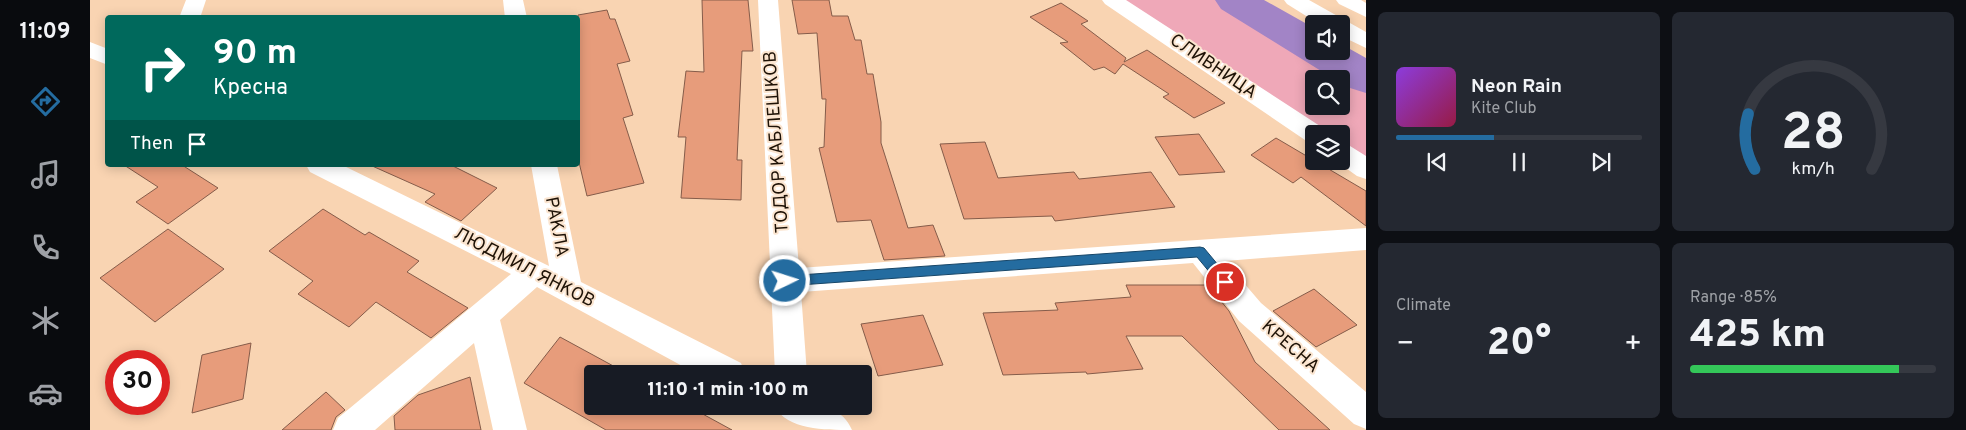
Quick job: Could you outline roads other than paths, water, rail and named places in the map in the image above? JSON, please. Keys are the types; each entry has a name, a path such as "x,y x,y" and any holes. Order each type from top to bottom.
{"street":[{"path":"189,15 196,0"},
{"path":"513,0 516,15"},
{"name":"ТОДОР КАБЛЕШКОВ","path":"768,0 790,365"},
{"name":"СЛИВНИЦА","path":"1112,0 1305,128"},
{"path":"1294,0 1352,30"},
{"path":"1346,0 1366,11"},
{"path":"90,49 105,56"},
{"path":"1350,158 1366,169"},
{"name":"ЛЮДМИЛ ЯНКОВ","path":"323,167 568,289 712,365"},
{"name":"РАКЛА","path":"544,167 568,289"},
{"path":"785,281 1366,240"},
{"name":"КРЕСНА","path":"1200,252 1250,312 1366,413"},
{"path":"350,430 533,273"},
{"path":"482,315 510,430"},
{"path":"802,415 835,430"}],"waterway":[{"path":"1235,0 1305,42"},
{"path":"1336,60 1366,78"}]}
